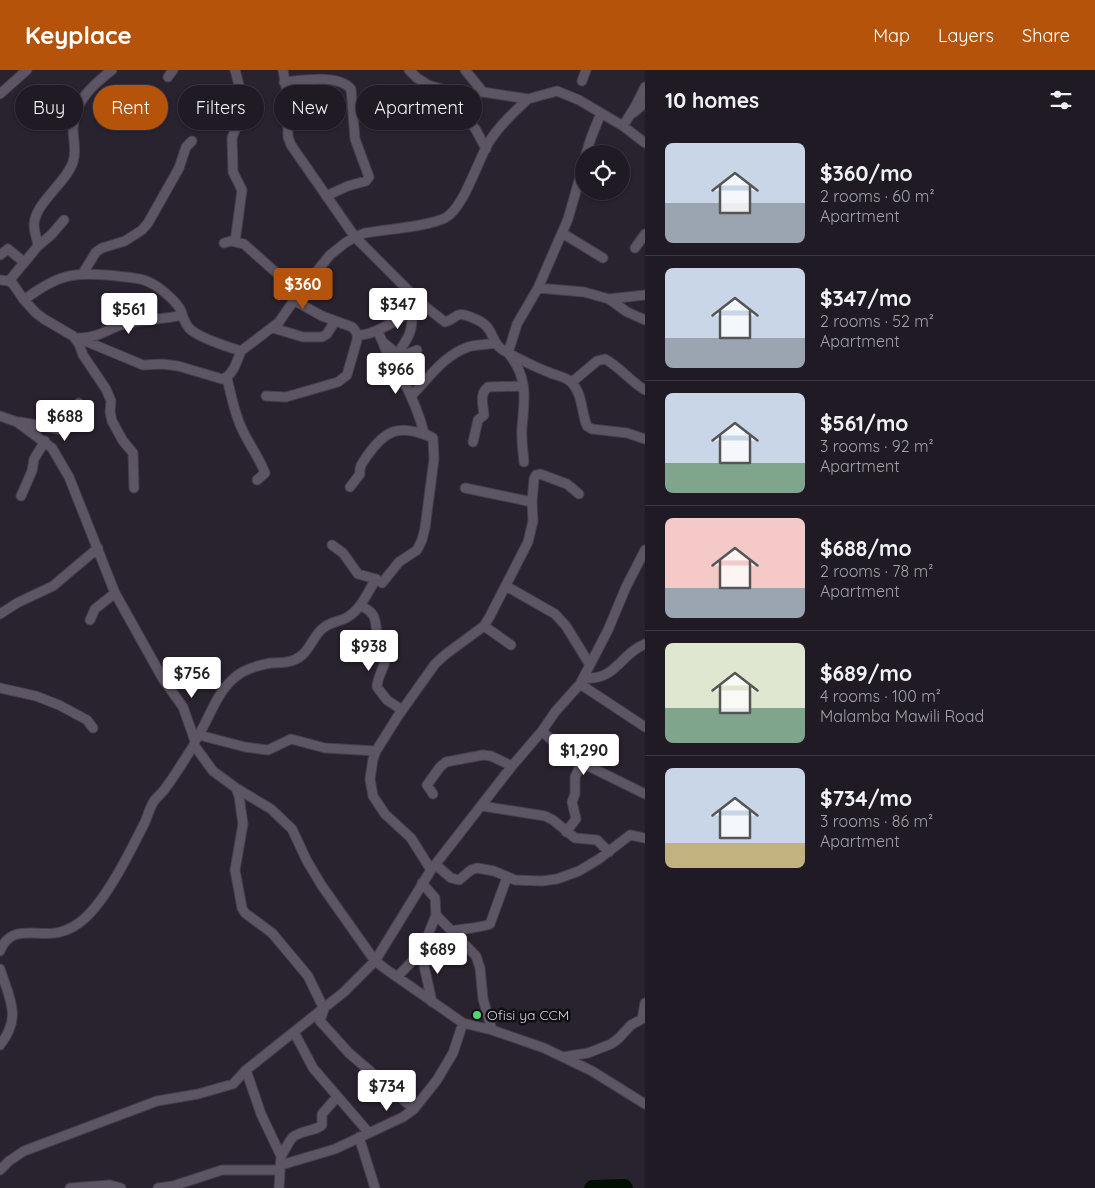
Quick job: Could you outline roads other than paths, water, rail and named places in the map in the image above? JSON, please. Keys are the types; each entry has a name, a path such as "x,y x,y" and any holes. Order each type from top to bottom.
{"street":[{"path":"0,94 27,70"},
{"path":"38,246 34,231 36,215 72,164 76,150 73,128 80,101 87,92 112,70"},
{"path":"235,70 244,100 243,109 232,138 233,172 242,190 235,242"},
{"path":"283,70 288,98 288,137 298,156 355,237 422,304 445,322 458,315 464,315 481,321 490,329 499,347 572,382 579,395 588,426 592,429 627,433 645,438"},
{"path":"409,70 428,85"},
{"path":"465,70 483,92 528,99 557,91 567,94 623,126 645,143"},
{"path":"582,80 586,70"},
{"path":"284,82 319,79 344,84 351,89 355,139 369,176 366,181 348,186 326,196"},
{"path":"623,126 645,87"},
{"path":"64,220 5,281 24,300 44,319 76,338 143,365 162,364 178,366 222,379 227,378 241,351 273,328 330,255 355,237 378,231 428,223 449,215 460,203 489,142 508,118 528,99"},
{"path":"629,116 645,103"},
{"path":"588,145 601,113"},
{"path":"476,130 486,149"},
{"path":"83,273 96,252 102,248 125,241 148,224 179,168 186,147 192,141"},
{"path":"508,352 517,324 538,288 562,233 575,192"},
{"path":"562,233 603,258"},
{"path":"635,248 645,234"},
{"path":"224,243 235,242 244,244 300,293"},
{"path":"0,255 8,249 24,262"},
{"path":"24,300 41,287 56,280 83,273 144,279 174,300 181,309 183,320 189,329 241,351"},
{"path":"538,288 584,292 609,299 627,312 645,320"},
{"path":"609,299 645,295"},
{"path":"294,301 322,316 352,327 358,335"},
{"path":"358,335 377,331 422,304"},
{"path":"398,353 409,338 412,310"},
{"path":"76,338 92,337 126,323 163,320 182,315"},
{"path":"273,328 303,337 322,337 327,334 334,321"},
{"path":"377,331 384,343 386,353 400,374 418,408 424,433 433,438"},
{"path":"266,396 286,396 343,379 346,375 358,335"},
{"path":"76,338 106,389 111,401 110,412 112,421 123,441 133,453 134,488"},
{"path":"384,343 405,356 417,350"},
{"path":"411,396 434,369 445,360 468,347 496,343"},
{"path":"508,352 520,370 525,397 522,429 524,462"},
{"path":"572,382 605,358 645,390"},
{"path":"227,378 236,416 265,473 257,480"},
{"path":"472,442 478,420 484,415 482,397 485,389 488,387 523,386"},
{"path":"0,416 17,422 63,430 75,421 78,416 78,403"},
{"path":"17,422 52,448 69,477 115,593 163,679 183,707 196,740 213,771 236,788 271,808 292,829 314,875 375,961 463,1023 517,1038 563,1057 592,1071 645,1104"},
{"path":"350,487 360,474 359,468 378,441 386,434 399,430 409,430 433,438"},
{"path":"332,545 343,553 358,574 382,583 399,562 417,550 425,528 434,459 433,438"},
{"path":"20,496 32,471 34,459 45,441"},
{"path":"579,494 567,484 540,474 536,475 532,502 533,521 528,542 506,586 484,626 451,650 436,664 402,710 376,752 370,779 373,796 385,814 411,838 433,868 455,880 459,880 471,870 477,868 494,871 507,877 524,881 542,882 556,880 579,870 609,852 630,835 645,838"},
{"path":"465,488 532,502"},
{"path":"0,614 53,586 98,548"},
{"path":"0,1170 24,1151 157,1101 198,1094 233,1084 246,1070 344,992 375,961 433,868 555,712 582,681 645,550"},
{"path":"0,951 2,945 15,934 23,932 45,934 60,932 74,927 84,919 97,904 124,861 146,820 154,800 164,791 196,740 226,685 243,672 266,664 293,661 306,653 320,631 329,622 346,618 361,606 376,580"},
{"path":"506,586 555,614 566,626 590,665"},
{"path":"90,620 94,608 115,593"},
{"path":"361,606 370,610 374,617 378,639 384,653 385,660 376,688 387,700 402,710"},
{"path":"484,626 511,645"},
{"path":"582,681 606,675 630,653 645,644"},
{"path":"582,681 645,727"},
{"path":"0,687 36,696 60,706 87,720 93,728"},
{"path":"542,731 568,756 645,794"},
{"path":"196,740 268,750 291,738 325,748 376,752"},
{"path":"432,794 427,785 446,762 483,755 490,756 512,766"},
{"path":"566,832 576,819 572,802 575,794 576,777 582,762"},
{"path":"236,788 243,824 235,870 242,908 272,933 308,976 324,1009 320,1022 349,1053 414,1109"},
{"path":"482,806 545,816 554,820 566,832 578,839 597,840 609,852"},
{"path":"452,931 490,924 507,877"},
{"path":"397,977 421,952 436,915 435,898 432,892 422,883"},
{"path":"436,915 476,956 480,968 484,1007 492,1030"},
{"path":"421,952 432,1002"},
{"path":"0,969 14,1018 10,1030 0,1046"},
{"path":"563,1057 588,1053 611,1044 630,1025 642,1018 645,1003"},
{"path":"158,1188 173,1186 222,1170 307,1159 335,1150 403,1117 414,1109 437,1080 453,1053 463,1023"},
{"path":"294,1032 313,1068 369,1133"},
{"path":"246,1070 281,1163"},
{"path":"279,1188 281,1163 292,1138 322,1125 322,1114 337,1097"},
{"path":"359,1137 375,1188"},
{"path":"70,1188 110,1185 121,1188"}],"waterway":[{"path":"590,1188 592,1186 625,1185 627,1188"}],"place":[{"name":"Ofisi ya CCM","path":"477,1015"}]}
